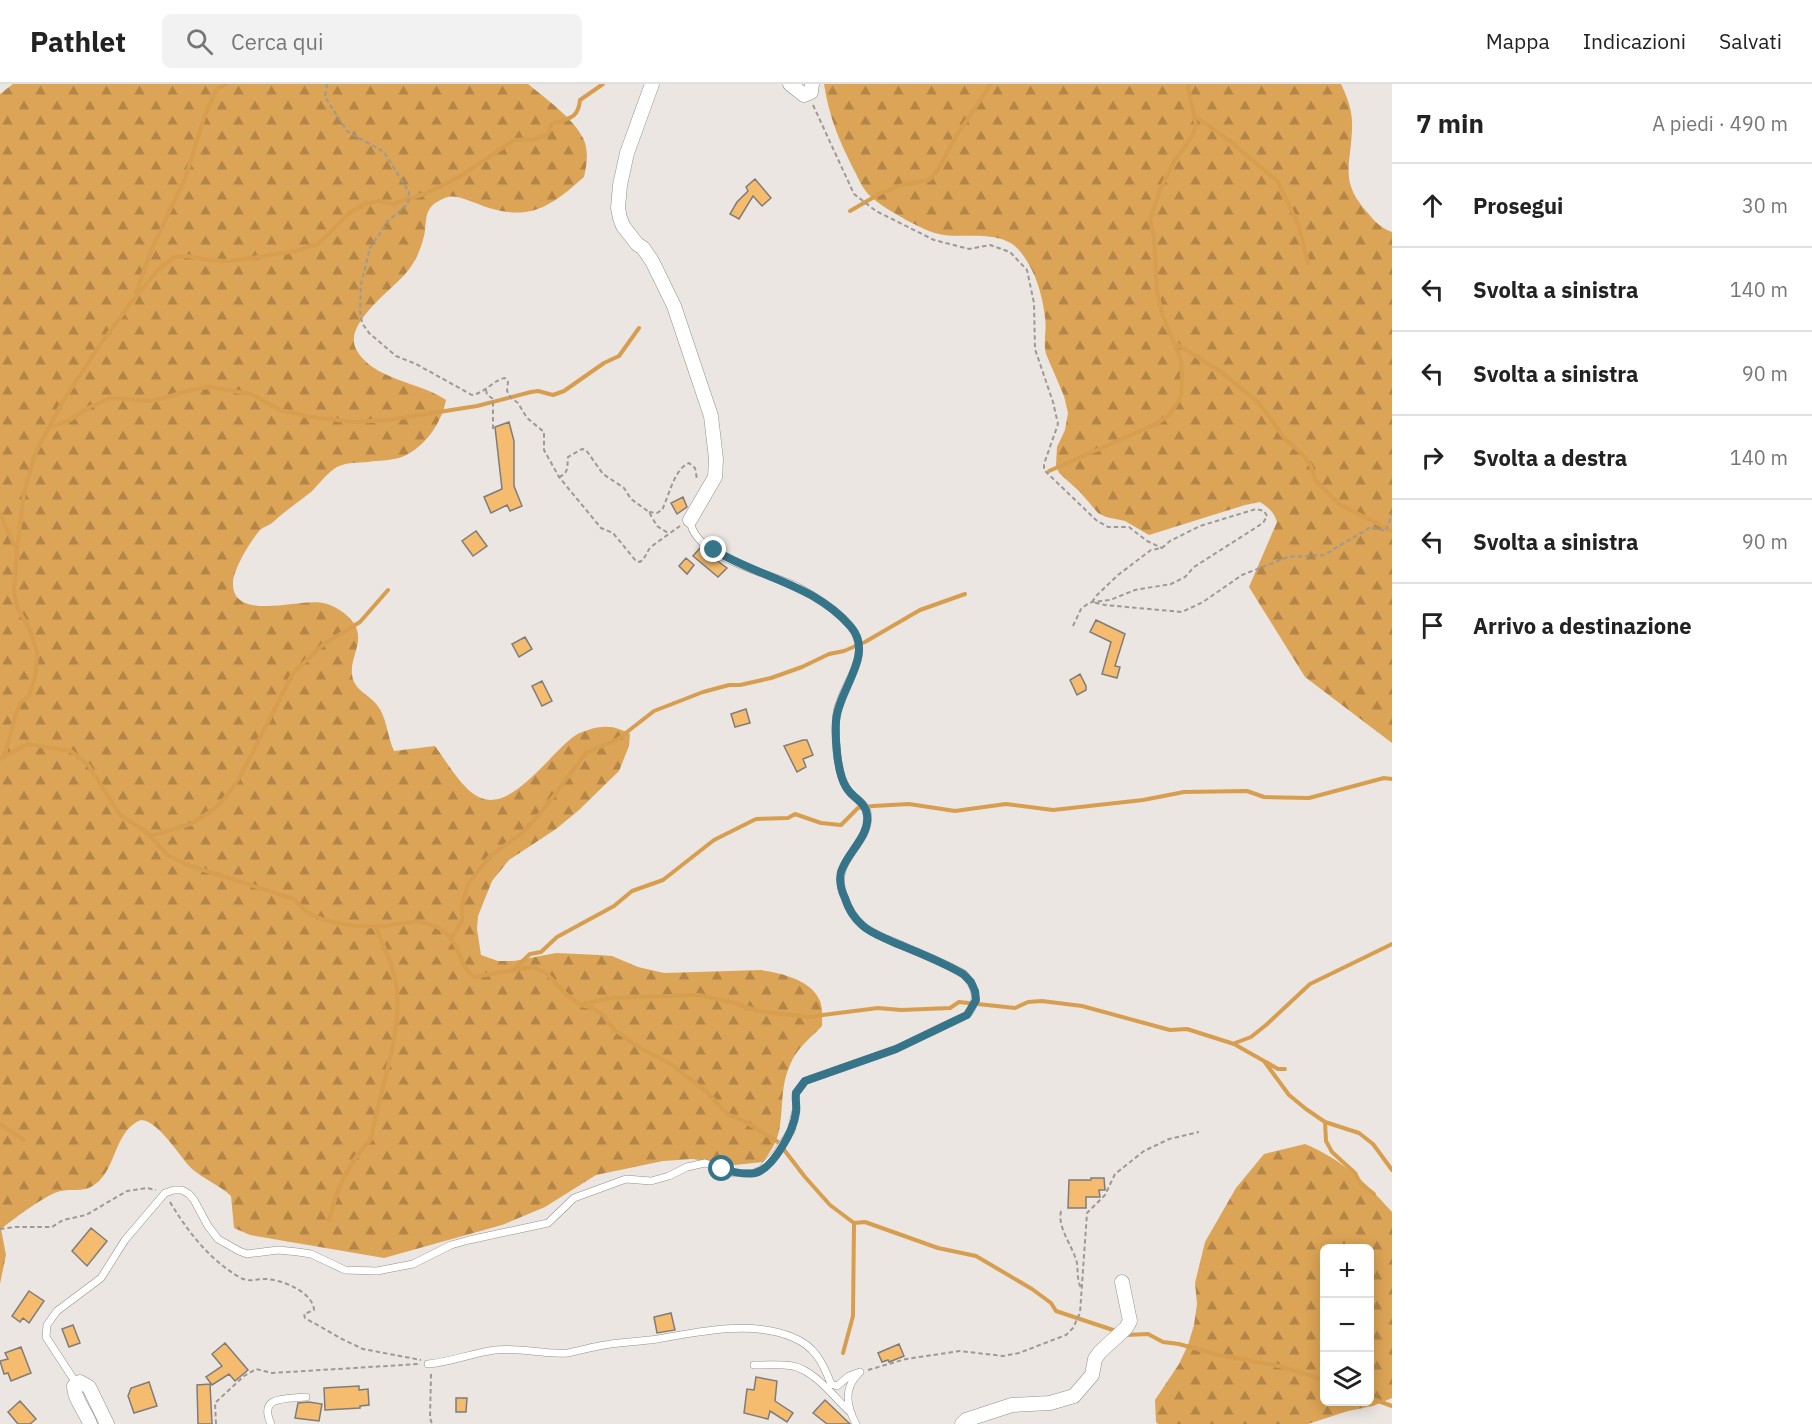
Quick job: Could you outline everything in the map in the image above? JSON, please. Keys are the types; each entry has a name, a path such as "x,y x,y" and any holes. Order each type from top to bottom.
{"street":[{"path":"652,84 627,153 618,208 623,226 636,244 647,254 674,306 708,402 716,469 712,484 690,520"},
{"path":"790,84 799,93 810,89"},
{"path":"962,1424 966,1420 1012,1405 1050,1403 1074,1396 1092,1375 1095,1359 1100,1352 1126,1328 1130,1321 1122,1282"},
{"path":"90,1424 86,1412 74,1394 76,1383 83,1382 89,1387 107,1424"}],"lane":[{"path":"76,1383 46,1337 47,1325 57,1311 101,1278 125,1240 165,1192 182,1190 189,1194 218,1239 247,1254 278,1250 298,1252 311,1254 345,1270 361,1271 377,1271 413,1264 451,1245 548,1223 574,1198 626,1179 651,1181 669,1176 687,1167 705,1163 734,1173 754,1173 761,1170 777,1154 791,1131 796,1110 796,1093 805,1081 896,1049 967,1015 972,1009 976,1000 975,991 971,982 963,974 876,934 862,925 852,914 842,892 840,876 842,868 866,829 868,819 864,806 850,793 840,774 837,739 838,706 860,653 857,637 852,628 816,597 796,586 730,560 714,550 695,535 690,520"},
{"path":"428,1364 496,1350 567,1353 600,1345 741,1329 778,1333 806,1344 816,1352 834,1386 860,1372"},
{"path":"754,1365 794,1366 813,1376 849,1412 856,1424"},
{"path":"849,1412 848,1390 860,1372"},
{"path":"271,1424 267,1408 274,1400 306,1397"}],"path":[{"path":"327,84 325,97 347,131 384,152 409,192 408,204 389,220 370,248 361,284 360,311 362,323 369,333 396,356 416,364 472,395 486,390 500,378 505,378 508,382 507,391 511,398 518,403 527,418 544,432 544,450 559,477 590,516 601,528 613,533 636,561 640,562 647,557 648,550 668,533 690,520"},
{"path":"810,89 854,194 876,211 934,240 969,249 990,245 1010,252 1027,270 1034,303 1035,349 1058,424 1044,470 1096,520 1108,527 1129,527 1147,541 1162,548"},
{"path":"486,390 493,402 493,430"},
{"path":"559,477 567,470 568,457 586,450 603,474 624,488 638,506 649,512 657,513 662,510 677,475 689,463 695,468 701,499"},
{"path":"1073,626 1081,609 1092,602 1118,575 1152,550 1162,548 1170,541 1200,526 1256,509 1264,511 1267,516 1263,523 1194,567 1185,578 1171,584 1134,590 1110,600 1092,602"},
{"path":"649,512 657,526 668,533"},
{"path":"1092,602 1182,612 1203,602 1242,574 1288,557 1324,555 1371,527 1386,531 1392,514"},
{"path":"860,1372 921,1356 960,1351 1003,1356 1042,1346 1066,1335 1073,1328 1080,1312 1087,1213 1105,1195 1115,1174 1144,1151 1169,1139 1199,1132"},
{"path":"0,1229 52,1227 63,1220 86,1215 116,1197 137,1188 147,1188 159,1193 165,1192 184,1225 216,1262 242,1279 252,1281 263,1278 293,1286 309,1297 314,1304 314,1310 304,1314 305,1318 342,1339 363,1349 424,1360 428,1364"},
{"path":"1061,1211 1061,1224 1077,1263 1077,1281 1082,1291"},
{"path":"432,1424 430,1418 431,1367 441,1363"},
{"path":"216,1424 215,1403 237,1382 256,1369 272,1373 428,1364"}],"green space":[{"path":"13,84 528,84 573,123 583,138 587,152 584,177 548,205 536,210 510,212 448,197 435,203 431,208 427,216 423,241 415,260 406,273 362,318 354,339 356,349 373,368 446,400 437,424 415,450 404,456 388,460 348,463 333,469 311,492 260,530 236,569 233,582 235,594 243,602 255,605 323,603 347,616 353,622 358,635 352,667 353,679 358,688 374,701 380,710 394,751 435,746 462,783 481,798 493,800 518,789 576,735 607,727 630,734 629,746 619,771 556,829 509,860 492,881 478,916 477,929 481,955 498,961 514,961 556,953 612,956 638,967 664,973 761,970 795,979 810,988 821,1004 822,1026 800,1048 790,1065 784,1087 778,1135 763,1162 735,1165 692,1159 663,1161 596,1175 545,1207 502,1225 384,1258 250,1235 234,1228 231,1196 192,1169 155,1126 141,1120 126,1131 106,1173 95,1184 86,1189 55,1193 30,1207 1,1229 6,1255 0,1284 0,94"},
{"path":"824,84 1341,84 1352,117 1349,172 1353,191 1373,219 1381,227 1392,232 1392,743 1305,677 1249,587 1277,522 1273,513 1266,506 1260,502 1245,505 1149,535 1125,521 1098,513 1059,473 1056,465 1057,447 1065,430 1068,413 1064,396 1046,354 1044,308 1040,290 1029,265 1019,250 1003,240 994,237 934,233 906,220 872,198 861,184 838,136 831,117"},
{"path":"1305,1144 1331,1157 1353,1173 1392,1212 1392,1398 1374,1406 1374,1244 1320,1244 1320,1406 1373,1406 1348,1411 1308,1424 1158,1424 1156,1422 1155,1400 1179,1364 1194,1325 1197,1304 1195,1283 1205,1242 1236,1188 1264,1154"}],"building":[{"path":"755,179 771,198 762,206 753,196 739,219 730,214 737,202 748,191 746,187"},
{"path":"509,422 514,441 514,486 522,506 510,511 507,505 491,513 484,497 502,489 495,427"},
{"path":"683,497 687,507 677,514 671,503"},
{"path":"476,531 487,546 473,556 462,541"},
{"path":"700,548 727,568 718,577 693,556"},
{"path":"686,558 694,565 687,574 679,566"},
{"path":"1096,620 1125,634 1115,666 1120,667 1117,678 1102,674 1111,642 1090,632"},
{"path":"525,637 532,649 519,657 512,644"},
{"path":"1080,674 1086,690 1077,695 1070,680"},
{"path":"542,681 552,701 542,706 532,686"},
{"path":"746,709 750,723 735,727 731,714"},
{"path":"807,740 813,755 803,759 806,767 797,772 784,746"},
{"path":"1091,1178 1104,1178 1105,1190 1099,1190 1100,1197 1086,1197 1086,1208 1068,1208 1069,1180 1091,1180"},
{"path":"91,1228 107,1241 87,1266 72,1251"},
{"path":"29,1291 44,1301 29,1323 23,1318 20,1322 12,1316"},
{"path":"671,1313 675,1330 657,1333 654,1317"},
{"path":"73,1325 80,1343 69,1347 62,1329"},
{"path":"225,1343 248,1370 235,1381 229,1374 212,1385 206,1377 222,1366 212,1354"},
{"path":"899,1344 904,1356 889,1362 888,1360 882,1362 878,1353"},
{"path":"21,1347 31,1373 11,1381 8,1373 4,1374 0,1361 8,1359 5,1353"},
{"path":"756,1377 777,1381 775,1401 793,1413 787,1422 770,1411 768,1419 744,1413 747,1389 754,1390"},
{"path":"149,1382 157,1406 134,1413 128,1396 131,1388"},
{"path":"210,1384 212,1424 198,1424 197,1385"},
{"path":"359,1386 359,1390 368,1389 369,1405 360,1406 360,1408 325,1410 324,1388"},
{"path":"456,1398 467,1398 466,1412 456,1412"},
{"path":"825,1400 850,1424 827,1424 813,1413"},
{"path":"20,1401 36,1419 30,1424 18,1424 8,1412"},
{"path":"298,1403 322,1404 319,1421 295,1418"}],"waterway":[{"path":"136,293 151,251 186,176 204,118 216,90 226,84"},
{"path":"5,754 20,703 29,696 36,673 37,652 31,632 17,607 14,591 24,493 35,454 63,401 102,342 158,270 174,257 187,256 231,261 297,251 318,244 348,214 364,204 378,201 393,204 427,193 461,176 514,140 534,139 547,135 552,124 574,115 580,100 603,84"},
{"path":"850,211 881,193 902,185 929,180 938,170 955,138 991,84"},
{"path":"1049,471 1156,424 1168,416 1181,396 1181,360 1162,314 1157,291 1154,238 1150,220 1160,190 1175,160 1192,137 1196,125 1189,84"},
{"path":"1194,115 1231,142 1278,182 1298,224 1308,263"},
{"path":"49,428 70,420 110,398 153,401 210,387 251,394 280,410 310,417 354,422 388,420 477,406 538,391 553,395 564,391 604,363 619,356 639,328"},
{"path":"1175,343 1220,371 1259,403 1285,439 1310,464 1316,481 1339,504 1392,531"},
{"path":"0,514 16,549"},
{"path":"150,836 191,824 214,809 227,796 241,775 293,673 324,644 360,622 388,590"},
{"path":"451,939 462,921 462,906 468,884 490,856 522,833 540,814 586,753 618,739 654,711 703,692 771,678 802,667 829,654 844,651 865,642 920,610 965,594"},
{"path":"0,759 27,744 71,751 89,766 120,815 145,831 168,855 185,864 294,899 307,912 324,920 365,926 410,922 430,924 451,939 464,966 474,977 532,967 546,973 567,995 581,1005 593,1008 604,1016 615,1030 635,1045 672,1065 707,1092 727,1114 744,1121 778,1142 830,1205 854,1223 865,1222 938,1248 976,1256 1032,1289 1051,1303 1056,1311 1116,1331"},
{"path":"512,971 530,954 541,952 557,937 614,906 632,891 663,880 714,840 756,819 788,818 795,814 821,823 841,825 858,808 873,806 909,804 955,811 1006,804 1053,810 1143,800 1184,792 1247,791 1264,797 1309,798 1384,778 1392,779"},
{"path":"329,1220 344,1176 371,1139 394,1041 398,1002 396,983 376,926"},
{"path":"1235,1043 1251,1037 1310,984 1392,944"},
{"path":"583,1004 612,998 699,995 758,1011 807,1017 878,1008 901,1010 950,1008 959,1002 1015,1008 1028,1002 1042,1001 1082,1006 1170,1030 1187,1029 1234,1044 1264,1061 1289,1095 1306,1109 1325,1122 1359,1133 1373,1144 1392,1170"},
{"path":"1266,1062 1278,1069 1285,1069"},
{"path":"1325,1122 1326,1141 1332,1152 1355,1173 1360,1183 1374,1194"},
{"path":"0,1124 24,1140"},
{"path":"843,1353 853,1316 854,1223"},
{"path":"1126,1335 1148,1334 1163,1342 1279,1366 1320,1379"},
{"path":"1374,1399 1392,1406"}],"route":[{"path":"714,550 730,560 796,586 816,597 852,628 857,637 860,653 838,706 837,739 840,774 850,793 864,806 868,819 866,829 842,868 840,884 842,892 852,914 862,925 876,934 963,974 971,982 976,1000 967,1015 896,1049 805,1081 796,1093 796,1110 791,1131 770,1163 754,1173 734,1173 722,1169"}]}
